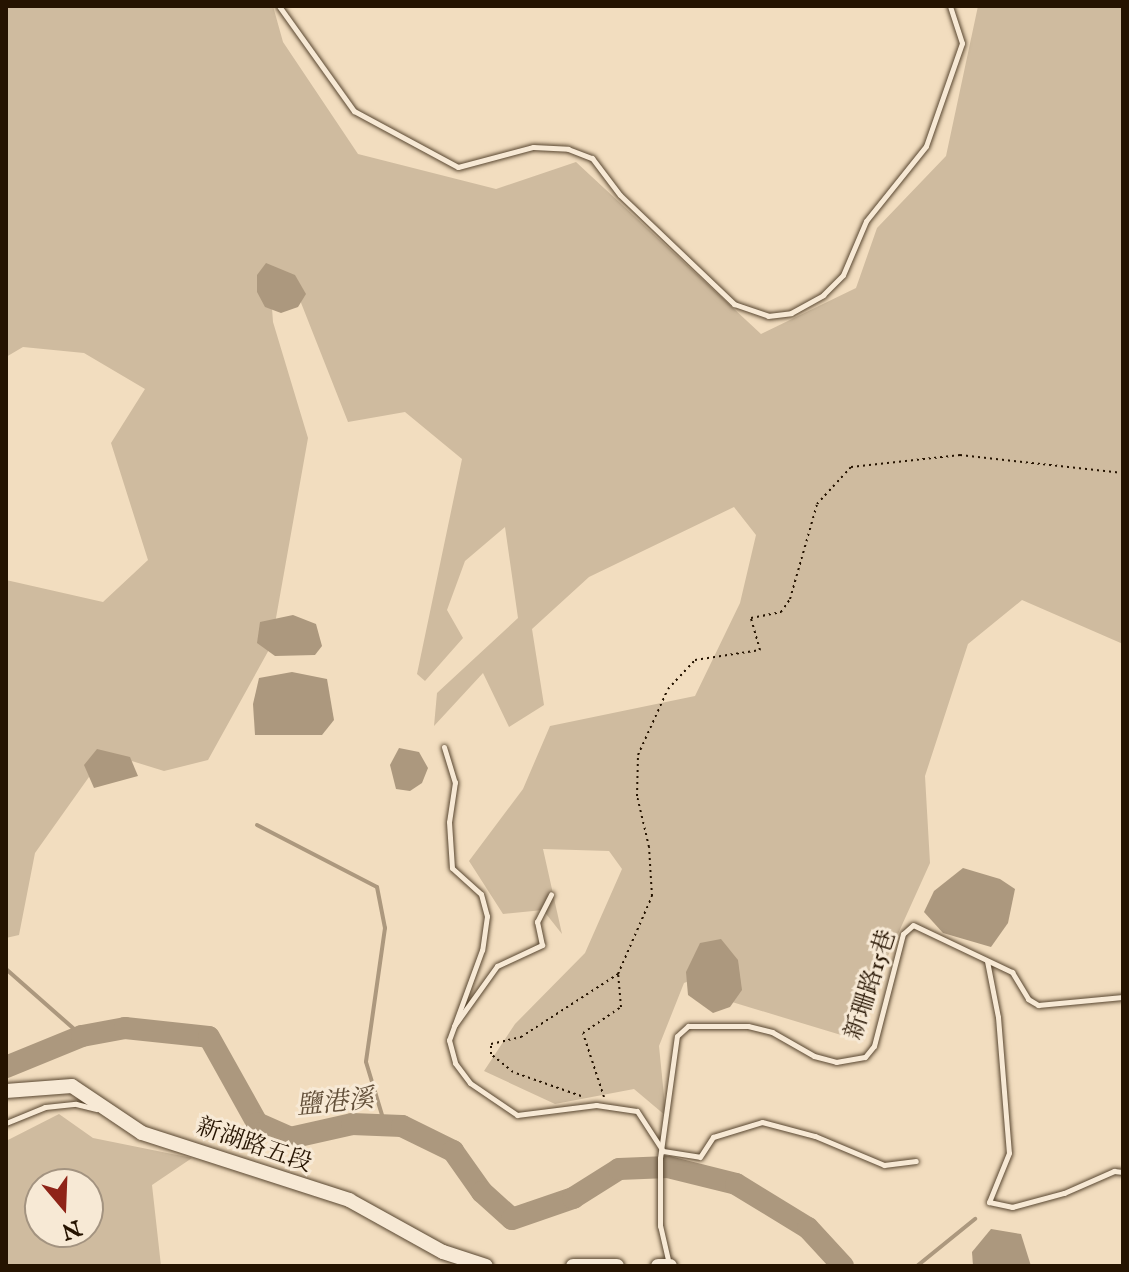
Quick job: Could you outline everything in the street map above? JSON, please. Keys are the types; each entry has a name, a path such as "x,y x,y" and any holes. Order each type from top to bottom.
{"street":[{"name":"新湖路五段","path":"6,1091 72,1086 142,1133 349,1200 443,1252 486,1266"},
{"path":"573,1266 617,1266"},
{"path":"658,1266 670,1266"}],"lane":[{"path":"279,6 354,111 458,167 533,147 568,149 592,158 620,195 734,304 768,316 791,313 823,295 843,275 866,221 926,146 962,43 950,6"},
{"path":"444,747 455,782 449,822 452,868 481,894 487,916 482,950 453,1027 451,1052 460,1073 506,1110 517,1115 596,1105 637,1111 646,1118 663,1151 700,1157 713,1137 762,1122 815,1136 884,1165 916,1161"},
{"path":"453,1027 497,966 542,945 537,922 551,894"},
{"name":"新珊路15巷","path":"670,1266 660,1226 660,1158 677,1036 688,1026 748,1026 772,1032 814,1056 857,1061 874,1046 906,928 922,926 1012,972 1038,1005 1123,997"},
{"path":"987,961 998,1017 1009,1153 989,1202 1012,1207 1064,1193 1114,1171 1123,1172"},
{"path":"6,1123 45,1107 76,1104 113,1113"}],"path":[{"path":"607,1106 583,1033 621,1007 618,974 652,896 649,847 637,796 638,755 668,689 695,660 760,650 751,618 781,612 790,599 817,504 851,467 960,455 1123,473"},
{"path":"596,1105 567,1089 535,1084 513,1072 491,1054 491,1044 521,1037 618,974"}],"shaded area":[{"path":"6,6 273,6 283,42 358,154 496,189 576,162 761,334 856,288 877,228 946,156 978,6 1123,6 1123,644 1022,600 968,644 925,776 930,863 851,1038 732,1002 717,970 684,983 659,1046 666,1116 634,1089 555,1104 484,1071 515,1024 585,953 622,869 609,851 543,849 562,934 543,910 503,914 469,861 523,789 550,726 695,696 740,603 756,535 734,507 589,577 532,629 544,705 509,727 483,673 434,726 437,693 518,618 505,527 465,561 447,610 463,638 425,681 417,674 462,459 405,412 348,422 294,285 270,280 273,322 308,438 271,646 208,760 164,771 106,753 35,853 19,935 6,938 6,580 103,602 148,560 111,443 145,389 84,353 23,347 6,357"},
{"path":"266,263 295,275 306,294 298,307 281,313 265,307 257,292 257,275"},
{"path":"293,615 316,624 322,646 315,655 275,656 257,643 260,622"},
{"path":"292,672 327,679 334,720 322,735 255,735 253,704 259,678"},
{"path":"399,748 419,752 428,768 422,783 410,791 396,789 390,765"},
{"path":"97,749 130,757 138,776 94,788 84,765"},
{"path":"963,868 1000,879 1015,889 1008,923 991,947 943,933 924,912 934,891"},
{"path":"721,939 738,960 742,990 730,1007 713,1013 688,995 686,972 700,943"},
{"path":"59,1114 93,1138 192,1158 152,1185 161,1266 6,1266 6,1141"},
{"path":"991,1229 1021,1234 1031,1266 973,1266 972,1252"}],"waterway":[{"path":"257,825 377,887 385,928 366,1062 385,1125"},
{"path":"6,969 82,1036"},
{"name":"鹽港溪","path":"6,1067 82,1036 125,1028 209,1037 257,1123 290,1138 352,1124 402,1126 453,1151 482,1192 512,1219 573,1198 619,1169 668,1167 736,1184 808,1228 843,1266"},
{"path":"917,1266 975,1219"}]}
